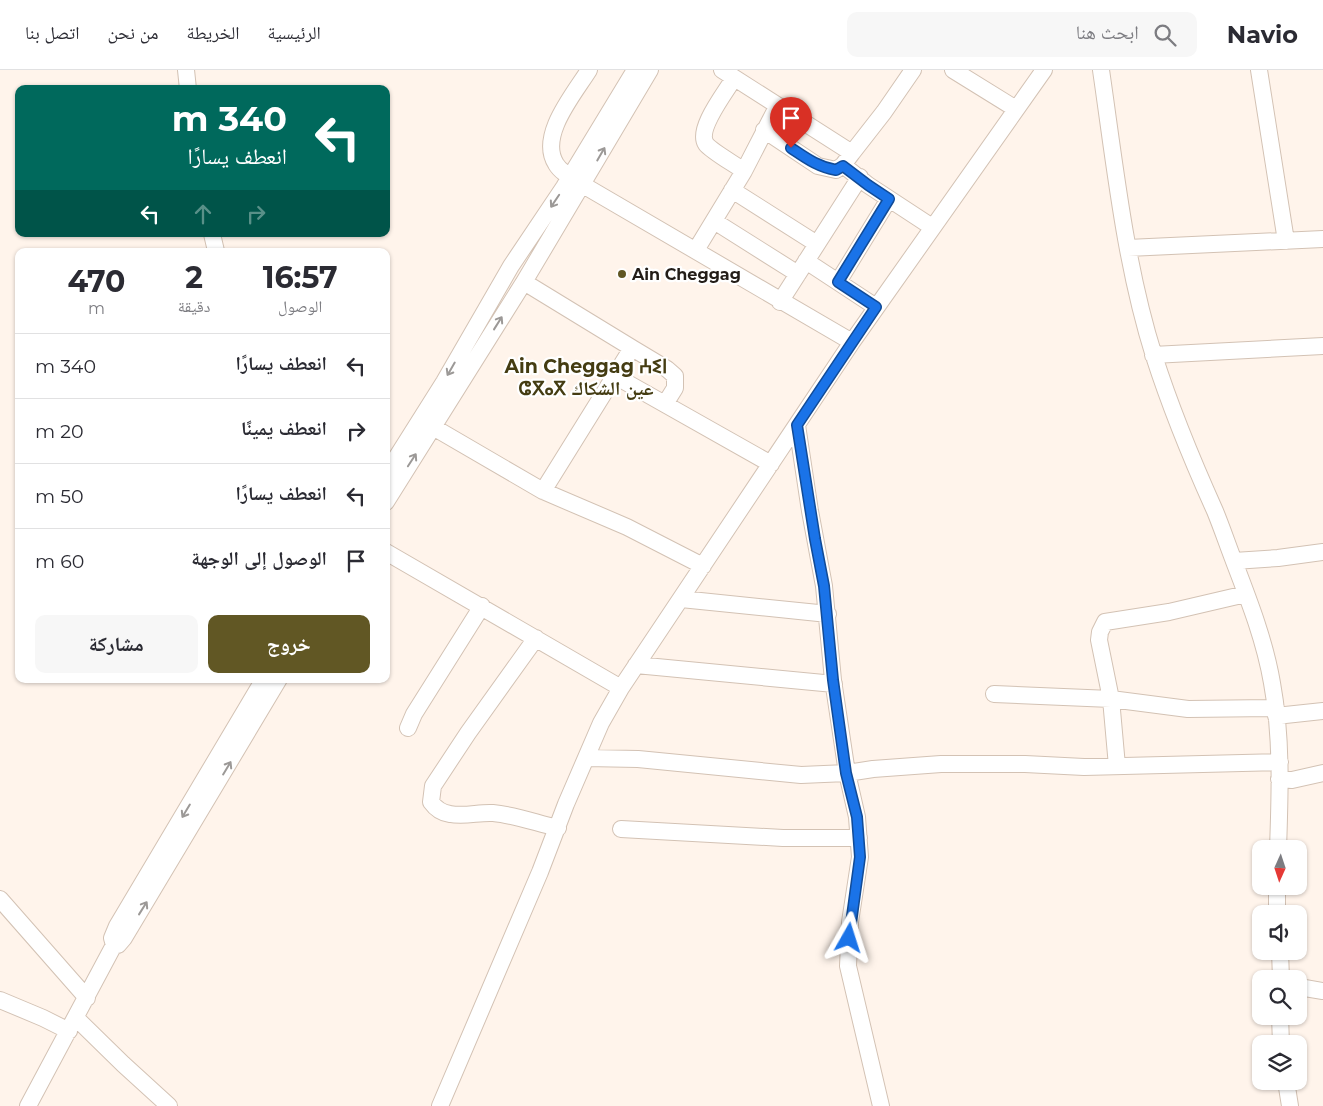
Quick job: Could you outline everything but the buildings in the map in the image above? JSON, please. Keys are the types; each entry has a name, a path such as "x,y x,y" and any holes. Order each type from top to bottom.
{"street":[{"path":"186,70 188,85"},
{"path":"589,70 556,124 550,138 556,166 576,181 696,250 780,302 852,342"},
{"path":"390,496 524,282 635,70"},
{"path":"390,468 444,382 511,266 576,181 650,70"},
{"path":"764,130 818,166 836,170 848,159 913,70"},
{"path":"953,70 1016,110"},
{"path":"440,1106 540,872 566,804 601,723 621,688 852,342 1044,70"},
{"path":"1101,70 1128,248 1139,304 1171,408 1234,561 1254,613 1265,652 1276,712 1280,762 1278,840"},
{"path":"1259,70 1286,241"},
{"path":"744,171 707,145 703,134 728,74 848,159 868,185 932,227"},
{"path":"696,250 744,171 777,107"},
{"path":"780,302 860,177"},
{"path":"732,190 817,244"},
{"path":"838,282 889,199"},
{"path":"714,221 802,268 838,282 876,307"},
{"path":"1128,248 1323,239"},
{"path":"524,282 675,376 675,388 665,404"},
{"path":"1154,355 1323,346"},
{"path":"543,491 632,348"},
{"path":"615,376 772,464"},
{"path":"797,425 828,614 834,684 846,773 857,817 859,838 860,857 850,922 848,966 881,1106"},
{"path":"433,427 543,491 626,527 703,566"},
{"path":"1234,561 1323,552"},
{"path":"390,554 621,688"},
{"path":"1117,766 1111,699 1099,640 1100,632 1105,622 1169,612 1246,594"},
{"path":"681,599 828,614"},
{"path":"408,728 414,714 482,606"},
{"path":"536,638 468,732 433,786 432,802 440,812 460,815 491,812 558,828"},
{"path":"636,665 834,684"},
{"path":"28,1106 114,945 112,938 117,926 262,683"},
{"path":"114,945 118,945 124,938 277,683"},
{"path":"994,694 1111,699 1188,709 1276,712 1323,711"},
{"path":"586,758 638,760 801,775 846,773 873,768 941,764 1025,764 1084,767 1280,762"},
{"path":"1279,779 1292,780 1323,773"},
{"path":"621,829 783,838 859,838"},
{"path":"0,899 87,998"},
{"path":"1307,988 1323,990"},
{"path":"0,1000 43,1018 72,1025 123,1064 169,1106"},
{"path":"1287,1090 1290,1106"}],"place":[{"name":"Ain Cheggag","path":"622,274"}],"district":[{"name":"Ain Cheggag ⵄⵉⵏ ⵛⴳⴰⴳ عين الشكاك","path":"586,377"}],"route":[{"path":"791,148 818,166 836,170 843,166 889,199 838,282 876,307 797,425 824,586 833,680 846,773 857,817 860,857 849,938"}]}
